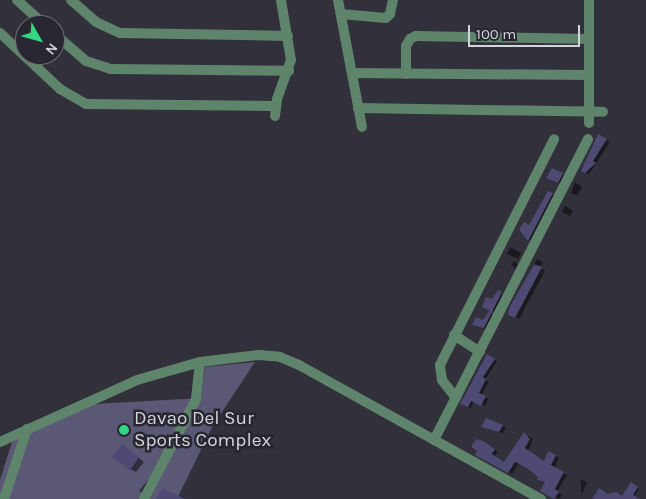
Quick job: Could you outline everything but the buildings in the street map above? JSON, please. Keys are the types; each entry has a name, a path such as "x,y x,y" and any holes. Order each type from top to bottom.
{"street":[{"path":"17,0 34,15"},
{"path":"71,0 96,22 120,33 288,36"},
{"path":"0,33 60,89 86,104 275,111 289,71 288,36 281,0"},
{"path":"338,0 362,126"},
{"path":"341,14 386,18 390,14 393,0"},
{"path":"589,0 589,123"},
{"path":"406,74 406,46 410,39 416,36 589,39"},
{"path":"65,43 86,61 111,69 289,71"},
{"path":"352,73 589,75"},
{"path":"358,108 603,112"},
{"path":"456,398 440,373 454,335 554,139"},
{"path":"434,440 588,139"},
{"path":"454,335 480,352"},
{"path":"0,442 137,380 200,362 259,355 280,357 299,365 541,499"},
{"path":"144,499 196,399 200,362"},
{"path":"4,499 27,429"}],"shaded area":[{"name":"Davao Del Sur Sports Complex","path":"255,362 212,427 177,499 0,499 0,480 12,442 94,404 201,398 205,367"}],"place":[{"name":"Davao Del Sur Sports Complex","path":"124,430"}]}
